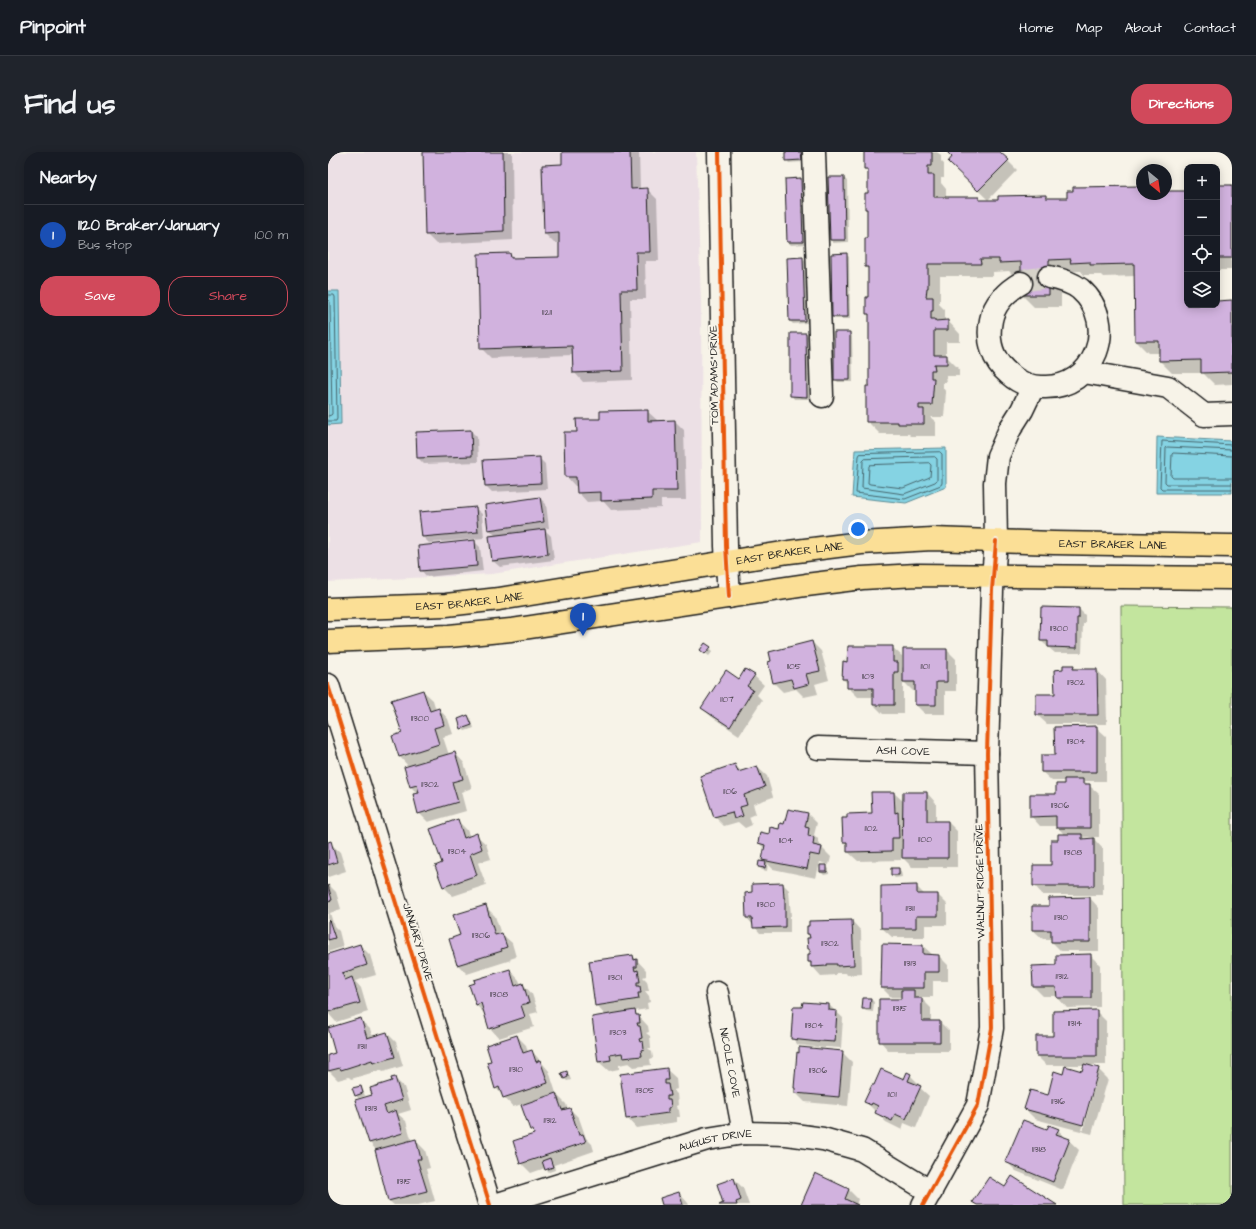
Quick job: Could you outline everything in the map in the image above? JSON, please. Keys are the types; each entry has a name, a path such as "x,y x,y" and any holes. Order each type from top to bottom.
{"main road":[{"name":"EAST BRAKER LANE","path":"328,609 446,605 499,600 789,552 861,543 932,539 1232,546"},
{"path":"328,641 449,636 511,630 806,585 862,578 918,575 993,575 1232,578"}],"street":[{"name":"TOM ADAMS DRIVE","path":"719,152 727,562 729,597"},
{"path":"814,152 822,396"},
{"path":"1020,283 1011,288 999,301 991,318 989,336 993,353 1002,369 1016,380 1033,387 1051,388 1069,383 1084,372 1095,356 1100,338 1099,320 1092,302 1079,289 1063,280 1049,277"},
{"path":"1084,372 1168,387 1204,415 1232,414"},
{"name":"WALNUT RIDGE DRIVE","path":"927,1199 978,1105 992,1028 987,753 993,575 996,541 995,483 998,456 1010,429 1022,410 1033,387"},
{"name":"JANUARY DRIVE","path":"328,685 490,1205"},
{"name":"ASH COVE","path":"818,748 987,753"},
{"name":"NICOLE COVE","path":"717,993 744,1133"},
{"name":"AUGUST DRIVE","path":"495,1205 707,1139 744,1133 787,1134 823,1139 862,1150 927,1199"}],"shaded area":[{"path":"328,152 696,152 701,303 702,542 492,574 328,582"}],"green space":[{"path":"1121,606 1232,607 1232,1205 1124,1205"}],"water":[{"path":"328,291 339,291 341,424 328,425"},
{"path":"1157,437 1232,441 1232,493 1156,493"},
{"path":"946,448 946,487 906,503 852,497 855,450"}],"building":[{"path":"423,152 503,152 504,231 425,235"},
{"path":"562,152 630,152 631,189 648,188 650,252 636,252 637,290 621,290 623,371 573,373 572,346 480,349 478,254 510,253 511,258 559,257 559,233 544,234 542,165 562,164"},
{"path":"785,152 801,152 802,160 785,161"},
{"path":"864,152 932,152 932,166 928,166 928,175 934,175 934,197 979,197 979,200 998,200 998,196 1046,195 1046,198 1067,198 1067,191 1073,191 1073,187 1136,186 1136,200 1172,200 1172,191 1184,191 1184,308 1220,308 1220,301 1232,300 1232,372 1201,373 1201,360 1159,361 1159,341 1135,341 1134,264 1090,265 1090,262 1070,263 1071,259 1049,260 1049,295 1021,295 1021,262 999,263 999,259 980,259 981,264 928,264 928,288 926,297 933,297 933,311 931,311 931,319 935,319 935,321 948,320 948,330 934,330 934,355 947,355 947,364 934,364 935,370 931,370 931,378 934,378 932,405 919,405 919,409 924,409 924,424 866,422 866,386 869,386 869,314 866,314 866,297 868,297 868,267 865,267 867,209 865,209 865,193 868,193 868,169 864,169"},
{"path":"947,152 1000,152 1009,160 978,191 948,162 952,157"},
{"path":"828,177 844,177 845,240 830,240"},
{"path":"801,178 803,242 787,242 785,179"},
{"path":"1220,185 1232,185 1232,258 1220,258"},
{"path":"847,253 848,317 832,317 831,254"},
{"path":"803,257 805,321 789,321 787,258"},
{"path":"834,332 850,332 850,380 834,380"},
{"path":"790,333 806,333 807,397 790,396"},
{"path":"648,410 648,421 675,420 677,491 652,491 652,499 601,501 601,492 577,493 576,477 565,477 564,432 577,432 576,419 600,419 600,411"},
{"path":"471,430 472,456 417,458 416,432"},
{"path":"540,457 541,483 485,486 483,460"},
{"path":"540,497 544,522 488,530 485,505"},
{"path":"476,507 478,532 422,537 419,512"},
{"path":"545,529 548,554 492,561 489,536"},
{"path":"475,540 477,566 420,571 418,546"},
{"path":"1041,607 1079,608 1079,618 1077,618 1077,648 1048,647 1048,641 1040,641"},
{"path":"812,641 820,671 806,674 809,684 794,688 791,679 773,683 768,662 771,661 769,652"},
{"path":"705,643 711,647 705,654 700,650"},
{"path":"848,646 893,646 893,662 898,662 898,672 894,672 894,705 873,705 873,688 847,688 847,679 842,679 843,661 847,662"},
{"path":"903,649 947,649 947,682 936,682 936,705 915,705 915,682 903,682"},
{"path":"1063,665 1074,665 1073,669 1097,669 1098,715 1036,715 1036,694 1055,694 1054,670 1063,669"},
{"path":"745,669 755,675 747,686 753,690 730,727 701,708 726,670 739,679"},
{"path":"423,690 430,711 439,708 444,725 434,728 439,744 399,757 392,736 402,733 391,700"},
{"path":"468,715 472,725 461,729 458,719"},
{"path":"1097,726 1097,772 1041,772 1041,755 1055,755 1054,727"},
{"path":"455,752 463,779 452,782 458,802 418,814 413,794 419,793 417,785 410,787 404,767"},
{"path":"735,764 738,772 757,766 765,787 744,795 747,805 740,807 743,816 734,819 732,812 714,817 700,776"},
{"path":"1064,779 1083,779 1083,784 1090,784 1090,828 1056,828 1056,816 1030,817 1030,794 1056,794 1056,784 1064,784"},
{"path":"871,792 894,792 895,813 898,812 899,838 892,838 892,851 847,852 847,842 843,842 842,818 847,818 847,814 872,813"},
{"path":"903,792 927,792 927,821 948,821 948,858 902,858"},
{"path":"788,809 808,813 805,827 809,828 808,836 814,837 813,845 822,847 820,856 810,854 807,869 762,860 765,845 758,843 760,832 769,834 770,827 779,829 780,823 784,824"},
{"path":"458,819 464,838 477,833 482,849 470,854 477,875 443,887 435,866 442,863 430,829"},
{"path":"1058,834 1082,834 1082,839 1094,838 1094,886 1033,886 1033,865 1051,865 1051,840 1058,840"},
{"path":"331,841 337,862 328,865 328,842"},
{"path":"759,861 766,862 765,868 758,867"},
{"path":"820,865 827,865 827,872 820,872"},
{"path":"891,868 899,868 899,875 891,875"},
{"path":"783,883 785,898 785,927 753,928 752,918 746,918 745,893 752,892 752,884"},
{"path":"328,885 332,900 328,901"},
{"path":"917,885 917,894 938,894 938,916 916,916 916,928 881,928 881,886"},
{"path":"1090,897 1090,942 1051,942 1051,930 1032,930 1032,906 1049,906 1049,898"},
{"path":"486,905 495,935 502,933 507,947 501,949 502,951 457,965 449,939 460,935 453,915"},
{"path":"329,920 335,938 328,940 328,921"},
{"path":"852,920 854,965 837,966 837,964 827,964 827,966 811,967 811,962 808,962 808,954 810,954 810,949 808,949 807,938 810,938 809,934 807,934 807,926 809,926 809,921"},
{"path":"360,944 367,965 342,973 345,980 352,977 360,1003 328,1012 328,954"},
{"path":"882,944 923,945 923,954 939,955 939,972 924,972 924,988 881,988"},
{"path":"1091,954 1091,998 1057,998 1056,987 1033,987 1032,966 1056,965 1056,955"},
{"path":"633,955 634,960 637,959 637,967 634,967 635,971 638,970 640,982 637,982 637,986 640,986 641,993 638,993 639,999 595,1006 589,961"},
{"path":"510,969 515,986 523,983 529,1003 521,1005 525,1017 489,1029 481,1003 476,1005 469,985 475,983 474,980"},
{"path":"901,990 914,990 914,998 922,998 922,1021 940,1021 940,1042 879,1042 879,999 901,999"},
{"path":"863,998 871,998 870,1009 862,1009"},
{"path":"803,1002 829,1004 829,1010 837,1011 835,1042 791,1039 793,1007 802,1007"},
{"path":"635,1010 636,1015 639,1015 640,1023 637,1023 638,1026 640,1026 642,1038 639,1039 640,1042 643,1041 644,1049 641,1050 642,1056 623,1058 622,1053 610,1055 611,1060 598,1062 592,1017"},
{"path":"1097,1010 1097,1056 1036,1056 1036,1036 1053,1036 1053,1011"},
{"path":"361,1018 367,1038 387,1032 395,1057 373,1063 372,1060 341,1070 340,1068 328,1071 328,1055 335,1053 328,1028"},
{"path":"517,1035 523,1053 532,1050 536,1062 540,1060 548,1083 503,1098 499,1087 495,1089 487,1062 491,1061 486,1045"},
{"path":"799,1047 843,1051 839,1097 795,1093 794,1088 797,1052 799,1053"},
{"path":"1084,1064 1099,1068 1083,1125 1024,1109 1030,1090 1048,1095 1054,1071 1063,1074 1065,1066 1082,1071"},
{"path":"667,1068 668,1080 665,1080 665,1084 668,1084 670,1096 667,1096 667,1100 670,1100 671,1107 668,1108 668,1113 626,1119 620,1074"},
{"path":"881,1069 904,1079 907,1072 911,1074 908,1081 921,1086 906,1119 895,1114 892,1121 875,1113 878,1106 872,1103 871,1105 864,1102"},
{"path":"567,1071 568,1077 564,1079 561,1073"},
{"path":"395,1077 402,1100 384,1106 387,1114 396,1110 403,1133 369,1143 355,1100 372,1095 370,1088 392,1081 391,1078"},
{"path":"361,1086 363,1093 355,1096 352,1088"},
{"path":"556,1093 562,1110 570,1108 579,1135 583,1134 586,1142 520,1164 513,1141 534,1134 533,1130 530,1130 521,1105"},
{"path":"1023,1120 1047,1129 1049,1125 1059,1129 1056,1134 1070,1139 1053,1182 1005,1162"},
{"path":"416,1139 421,1159 417,1159 427,1191 388,1201 375,1150"},
{"path":"550,1158 553,1167 545,1170 542,1161"},
{"path":"815,1173 849,1189 845,1199 858,1205 801,1205"},
{"path":"1012,1176 1057,1205 977,1205 972,1202 989,1177 1005,1187"},
{"path":"734,1178 741,1200 736,1202 737,1205 719,1205 723,1203 717,1184"},
{"path":"679,1192 683,1205 662,1205 660,1198"}],"tunnel":[{"path":"1021,283 1027,280 1049,277"}],"cycle path":[{"path":"719,152 726,546 729,597"},
{"path":"923,1205 978,1105 992,1028 987,753 992,590 996,541"},
{"path":"328,685 490,1205"}],"place":[{"name":"1120 Braker/January","path":"583,636"}]}
